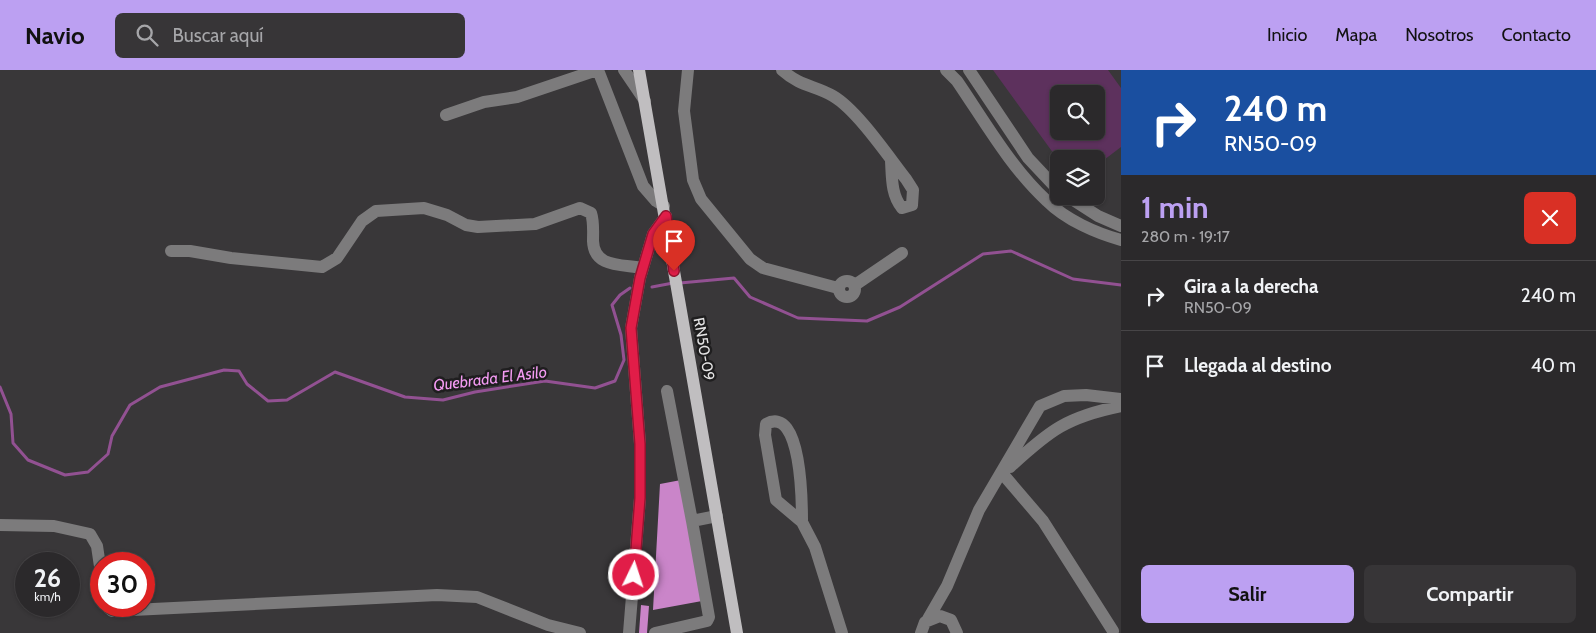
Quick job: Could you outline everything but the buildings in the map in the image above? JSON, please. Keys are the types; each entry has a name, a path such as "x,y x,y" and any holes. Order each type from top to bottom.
{"main road":[{"name":"RN50-09","path":"640,70 737,633"}],"street":[{"path":"446,115 484,102 517,97 597,70 643,186 665,211 653,234 643,268 631,328 640,444 640,498 629,633"},
{"path":"624,70 645,102"},
{"path":"688,70 684,111 693,180 701,199 750,259 763,268 838,288 845,281 850,281 855,285 902,253"},
{"path":"782,70 794,81 832,96 858,120 891,161"},
{"path":"946,70 958,81 1016,166 1047,202 1089,228 1121,240"},
{"path":"968,70 1028,158 1050,181"},
{"path":"1081,205 1098,216 1121,226"},
{"path":"171,251 190,251 231,258 322,267 337,258 362,221 376,211 424,208 447,215 466,225 478,227 535,224 580,208 591,213 594,252 597,258 603,261 643,268"},
{"path":"655,633 708,627 709,617 667,391"},
{"path":"920,633 947,586 979,510 1002,473 1030,420 1040,406 1064,396 1086,395 1121,399"},
{"path":"1002,473 1049,432 1094,412 1121,406"},
{"path":"802,522 802,496 794,439 787,426 778,421 770,421 766,424 765,435 776,500 802,522 815,547 842,633"},
{"path":"1002,473 1043,521 1114,631"},
{"path":"692,521 717,516"},
{"path":"0,525 54,526 90,534 97,546 98,552"},
{"path":"947,586 948,618"},
{"path":"155,609 437,595 477,597 548,625 580,633"},
{"path":"928,619 936,616 948,618 954,623 957,633"}],"shaded area":[{"path":"993,70 1108,70 1121,88 1121,147 1105,159 1105,150 1051,150"}],"waterway":[{"name":"Quebrada El Asilo","path":"680,283 734,278 750,297 798,318 867,321 900,307 983,254 1011,251 1073,279 1121,285"},
{"name":"Quebrada El Asilo","path":"652,287 673,283"},
{"name":"Quebrada El Asilo","path":"0,387 11,414 13,443 28,460 65,475 88,472 108,454 112,436 130,405 160,387 224,370 239,371 247,384 268,401 287,400 335,372 405,397 443,400 475,392 545,381 595,388 615,381 624,360 621,335 612,305 620,295 630,288"}],"route":[{"path":"634,575 640,498 640,444 631,328 640,278 653,234 666,216 674,271"}]}
